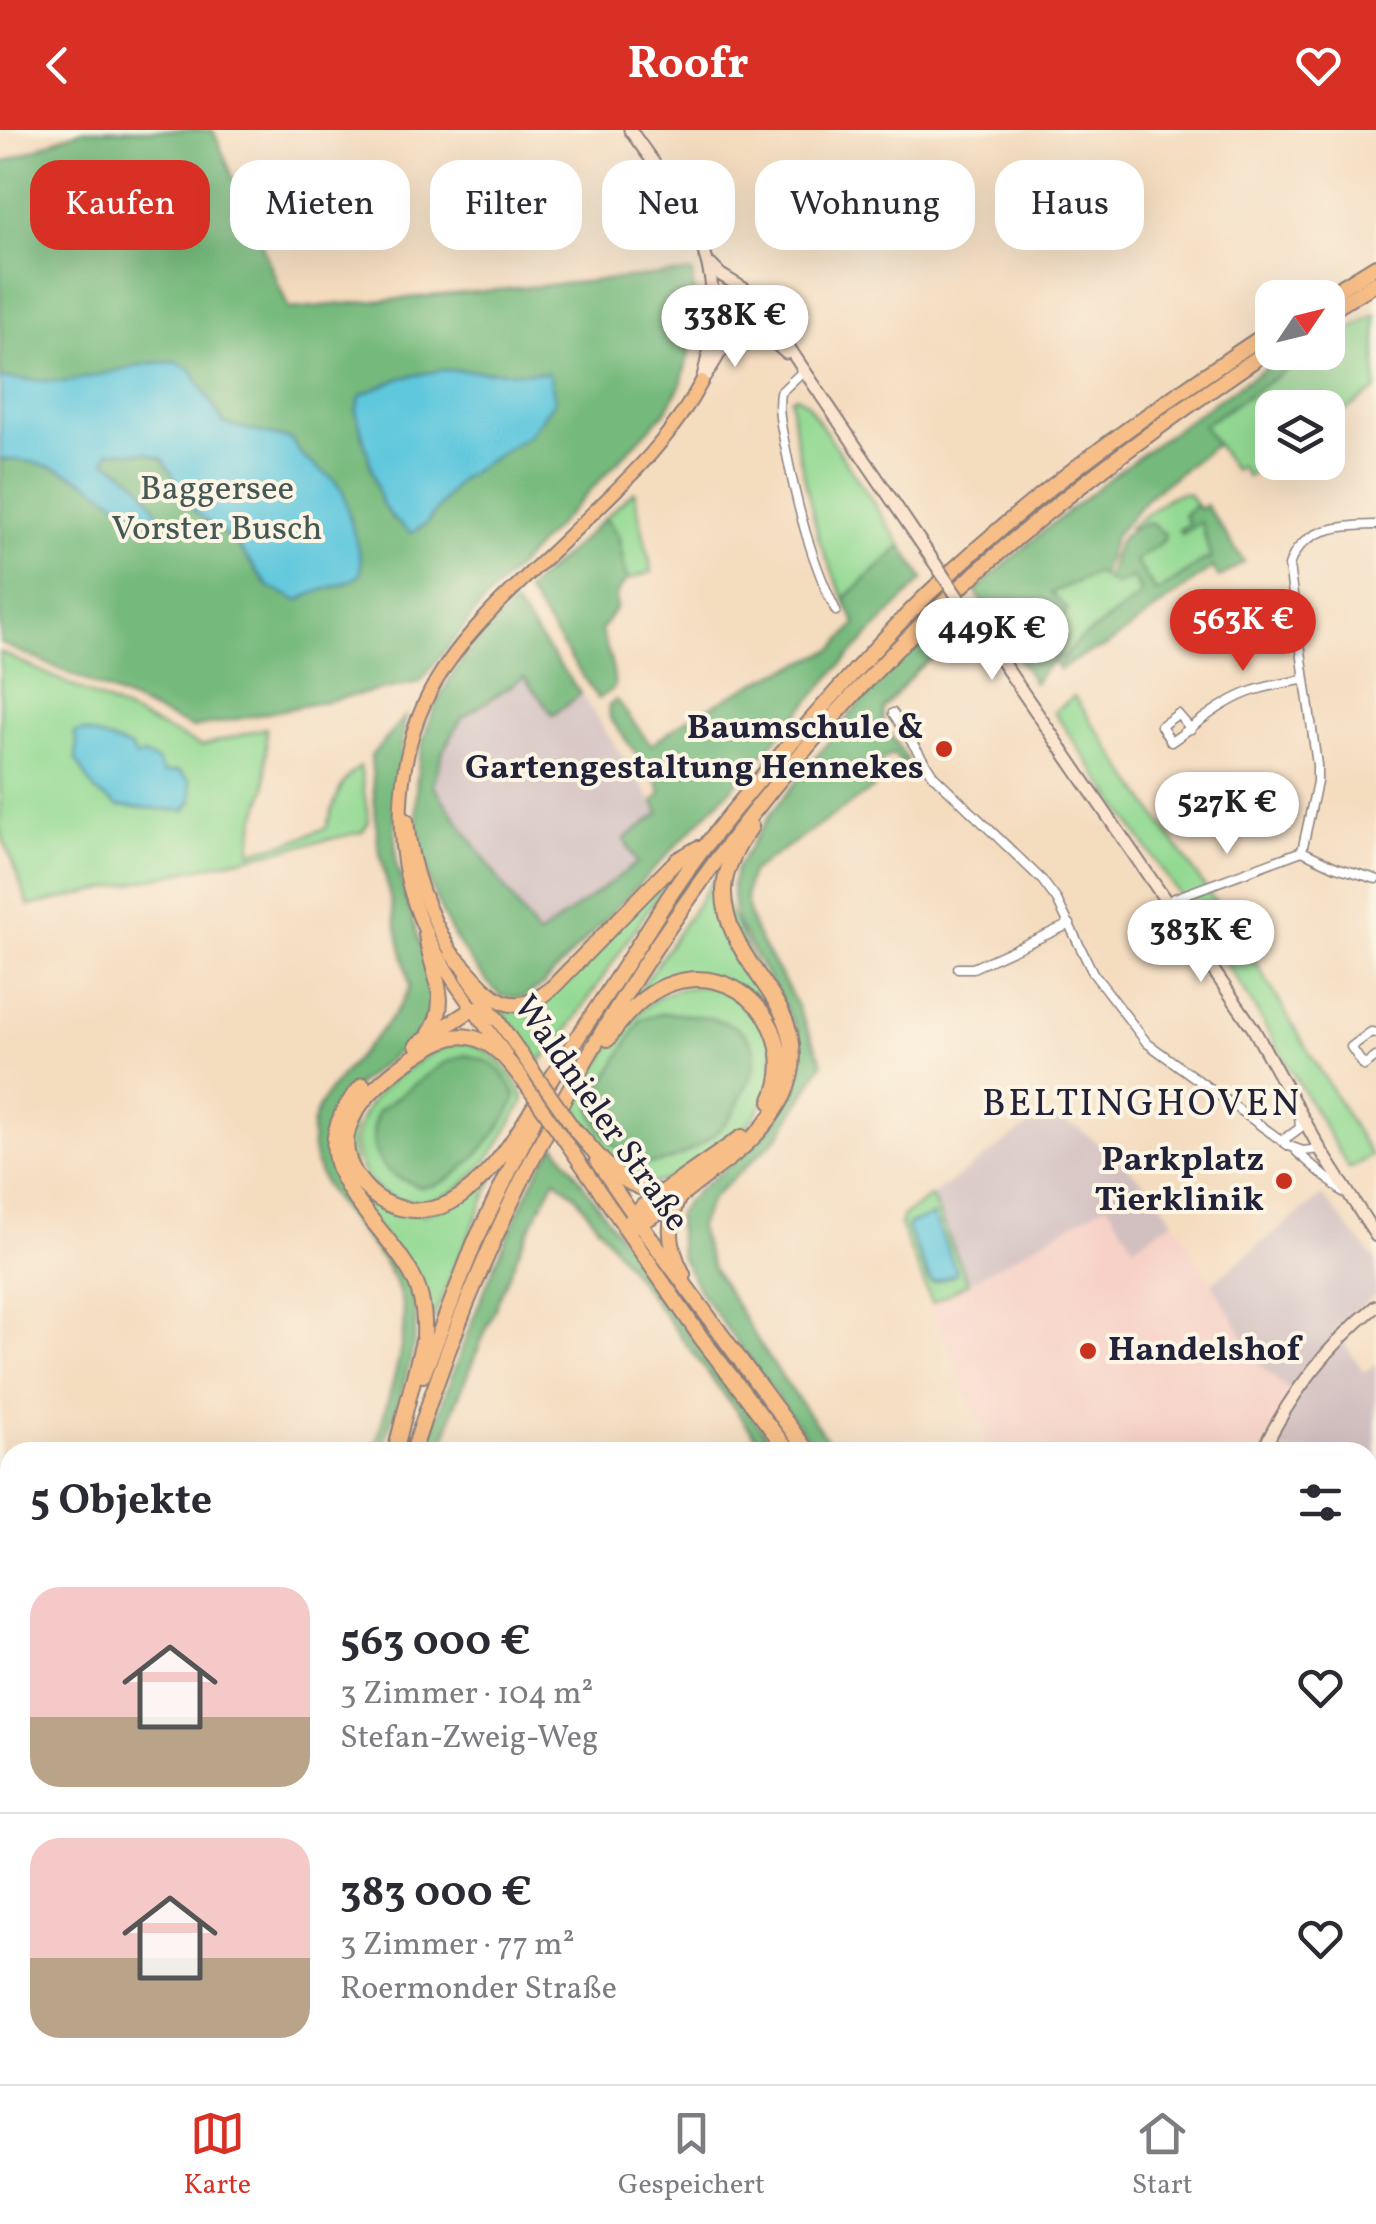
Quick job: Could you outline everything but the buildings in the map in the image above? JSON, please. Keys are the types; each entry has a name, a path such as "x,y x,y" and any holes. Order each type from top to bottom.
{"highway":[{"path":"1345,285 1376,266"},
{"path":"1345,302 1376,284"},
{"path":"526,1076 489,1044 465,1036 445,1040 393,1072 368,1092 348,1130 352,1166 360,1181 384,1203 402,1209 432,1210 459,1198 483,1177 514,1136 703,846 860,664 930,592 1065,478 1255,342"},
{"path":"417,1442 493,1240 569,1092 630,986 715,859 786,771 936,610 1015,541 1162,424 1255,360"},
{"path":"633,1222 744,1148 778,1108 792,1069 792,1039 786,1021 733,932 724,889 735,852 786,771"},
{"path":"452,954 490,996 509,1004 530,1002 553,987 677,860 703,846"},
{"path":"422,1042 434,1026 441,992 426,933"},
{"path":"569,1092 614,1030 636,1006 666,986 686,980 714,981 740,991 757,1004 771,1024 779,1048 780,1071 774,1098 749,1131 663,1193 633,1222"},
{"path":"398,1442 424,1337 423,1306 400,1255 348,1192 339,1172 336,1133 348,1104 359,1090 422,1042 474,1008 497,1019"},
{"path":"401,1432 474,1244 564,1058"},
{"path":"571,1137 624,1182 663,1193"},
{"path":"683,1192 673,1209 670,1232 677,1261 701,1310"},
{"name":"Waldnieler Straße","path":"633,1222 800,1442"},
{"name":"Waldnieler Straße","path":"633,1222 702,1339 781,1442"}],"main road":[{"path":"630,130 692,220 708,260 721,276 756,296 1253,1028 1320,1149 1376,1236"},
{"name":"Waldnieler Straße","path":"633,1222 571,1137 556,1103 526,1076 474,1008 426,933 403,862 400,828 405,782 419,722 444,668 476,627 653,455 676,426 702,381 714,324 708,260"},
{"path":"714,324 756,322 783,339"},
{"path":"714,324 770,339 804,370"},
{"path":"702,381 724,343 748,331"},
{"name":"Waldnieler Straße","path":"405,782 412,860 433,919 497,1019 548,1118 571,1137"},
{"path":"1267,1442 1303,1383 1343,1336 1376,1306"}],"street":[{"path":"804,370 780,392 780,416 801,523 836,611"},
{"path":"1302,851 1317,766 1302,680 1288,573 1290,560 1310,536 1322,531 1376,525"},
{"path":"1191,728 1248,692 1302,680"},
{"path":"893,714 934,775 1042,880 1094,973 1147,1043 1286,1143 1350,1199"},
{"path":"1167,901 1302,851 1376,879"},
{"path":"958,968 972,968 1070,924"},
{"path":"1376,1033 1371,1032 1351,1047 1364,1066 1376,1057"},
{"path":"1286,1143 1300,1128 1298,1111"},
{"path":"1286,1143 1303,1151 1320,1149"}],"shaded area":[{"path":"524,676 553,715 581,694 660,813 638,862 538,936 433,785 444,749 462,718"},
{"path":"1054,1120 1077,1127 1126,1166 1148,1186 1174,1220 1134,1246 1107,1204 968,1283 931,1196 1028,1126"},
{"path":"1322,1195 1376,1261 1376,1294 1335,1330 1364,1372 1376,1365 1376,1442 1273,1442 1297,1398 1261,1366 1212,1283"},
{"path":"1107,1203 1134,1246 1174,1220 1261,1366 1297,1398 1267,1442 988,1442 931,1306"}],"green space":[{"name":"Baggersee Vorster Busch","path":"80,130 213,130 230,170 230,250 264,250 289,309 692,272 697,322 681,384 666,411 484,602 420,682 193,728 0,643 0,459 34,460 80,477 130,512 161,520 139,485 105,461 110,451 148,453 163,459 196,513 233,540 269,587 331,587 343,585 361,573 343,492 333,479 304,458 290,439 224,424 193,372 177,362 151,363 67,382 0,378 0,164","holes":["362,395 529,435 459,480 426,524 411,532 393,519 381,502 356,411"]},
{"path":"1376,314 1376,390 1345,411 1345,390 1256,390 1287,370 1345,370 1345,333"},
{"path":"1264,370 1287,370 1203,425 1216,444 1149,496 1114,537 1102,576 1097,573 1051,593 1068,610 1054,627 1066,636 1056,658 1034,683 975,591 1049,526"},
{"path":"1255,391 1255,471 1247,477 1240,466 1234,470 1203,425"},
{"path":"796,396 806,402 902,546 844,599 819,540 796,441 791,399"},
{"path":"634,491 652,572 627,580 618,535 605,518"},
{"path":"1189,494 1196,505 1184,515 1189,523 1179,530 1182,534 1201,521 1213,566 1206,559 1157,593 1135,560 1163,541 1129,528 1169,497"},
{"path":"1196,505 1200,509 1206,505 1244,562 1219,578 1213,567 1105,647 1059,670 1057,667 1076,643 1139,597 1139,587 1132,578 1116,585 1106,580 1118,543 1129,531 1150,523 1165,534 1163,541 1135,561 1157,593 1206,559 1211,560 1201,522 1182,534 1179,530 1189,523 1184,515"},
{"path":"605,518 618,535 627,580 618,592 617,606 601,630 614,688 598,699 526,591"},
{"path":"902,546 923,579 747,772 541,986 522,998 501,996 475,967 436,899 417,823 422,745 450,678 479,639 514,604 581,694 553,715 524,677 462,718 444,749 433,785 538,936 637,863 624,839 659,813 654,801 661,793 658,783 610,718 609,705 616,700 651,745 689,718 757,682 834,649 856,624 844,599"},
{"path":"1097,573 1116,585 1132,577 1139,587 1139,597 1076,643 1057,667 1053,664 1060,656 1051,593"},
{"path":"943,609 963,633 917,670 883,709 883,724 908,760 902,764 893,753 865,773 874,788 752,871 747,887 756,934 790,992 823,1063 779,1136 712,1198 698,1227 712,1267 770,1360 829,1442 810,1442 700,1292 681,1256 676,1216 693,1196 759,1140 791,1093 797,1075 798,1031 736,921 732,887 736,869 771,813"},
{"path":"0,652 201,746 266,728 266,788 250,852 326,828 342,786 360,767 369,822 362,832 29,906 0,831","holes":["77,742 136,757 162,773 175,774 192,800 185,811 118,806 76,760"]},
{"path":"1074,696 1252,956 1371,1156 1349,1169 1244,990 1054,712"},
{"path":"405,717 395,812 396,863 434,991 431,1012 421,1030 351,1091 337,1110 329,1132 328,1157 335,1180 393,1256 414,1298 412,1354 385,1442 377,1442 399,1358 403,1310 384,1263 323,1181 314,1158 312,1130 325,1096 388,1022 410,986 378,844 371,756"},
{"path":"726,861 721,894 778,1014 788,1054 773,1104 784,1062 757,998 690,975 663,982 628,1007"},
{"path":"677,866 559,1043 539,1062 498,1006 529,1007"},
{"path":"713,985 744,1001 764,1024 773,1055 769,1088 753,1118 722,1145 670,1178 644,1184 634,1182 601,1151 576,1107 613,1042 638,1013 667,993"},
{"path":"664,1013 702,1017 736,1027 754,1050 754,1066 724,1125 680,1156 645,1163 620,1151 609,1140 596,1120 592,1104 641,1019"},
{"path":"462,1043 473,1045 501,1062 524,1100 489,1157 461,1186 432,1200 405,1201 382,1192 366,1176 357,1153 359,1127 373,1100 423,1058"},
{"path":"465,1055 497,1068 507,1080 516,1097 502,1124 464,1167 435,1185 421,1187 395,1176 376,1153 373,1133 378,1111 442,1064"},
{"path":"352,1109 353,1178 424,1215 500,1163 429,1328 428,1306 356,1197 339,1146"},
{"path":"556,1145 678,1320 771,1442 760,1442 574,1194 555,1179 521,1246 454,1407 445,1442 429,1442 490,1277 543,1162"},
{"path":"931,1196 968,1283 932,1303 900,1225 903,1216","holes":["932,1216 955,1275 932,1283 907,1228"]}],"water":[{"path":"177,362 193,372 224,424 290,439 304,458 333,479 343,492 361,573 299,601 269,587 233,540 196,513 163,459 148,453 110,451 105,461 145,491 161,520 153,530 83,480 46,465 0,459 0,378 67,382 151,363"},
{"path":"443,370 549,373 555,400 529,435 459,480 426,524 411,533 393,519 381,502 356,411 361,395 401,378"},
{"path":"84,731 131,748 136,757 143,755 157,761 163,773 179,771 190,781 192,800 185,811 118,806 95,791 76,760 74,733"},
{"path":"933,1216 956,1274 932,1283 907,1228 910,1223"}],"place":[{"name":"Baumschule & Gartengestaltung Hennekes","path":"944,749"},
{"name":"Parkplatz Tierklinik","path":"1284,1181"},
{"name":"Handelshof","path":"1088,1351"}],"district":[{"name":"BELTINGHOVEN","path":"1142,1105"}]}
